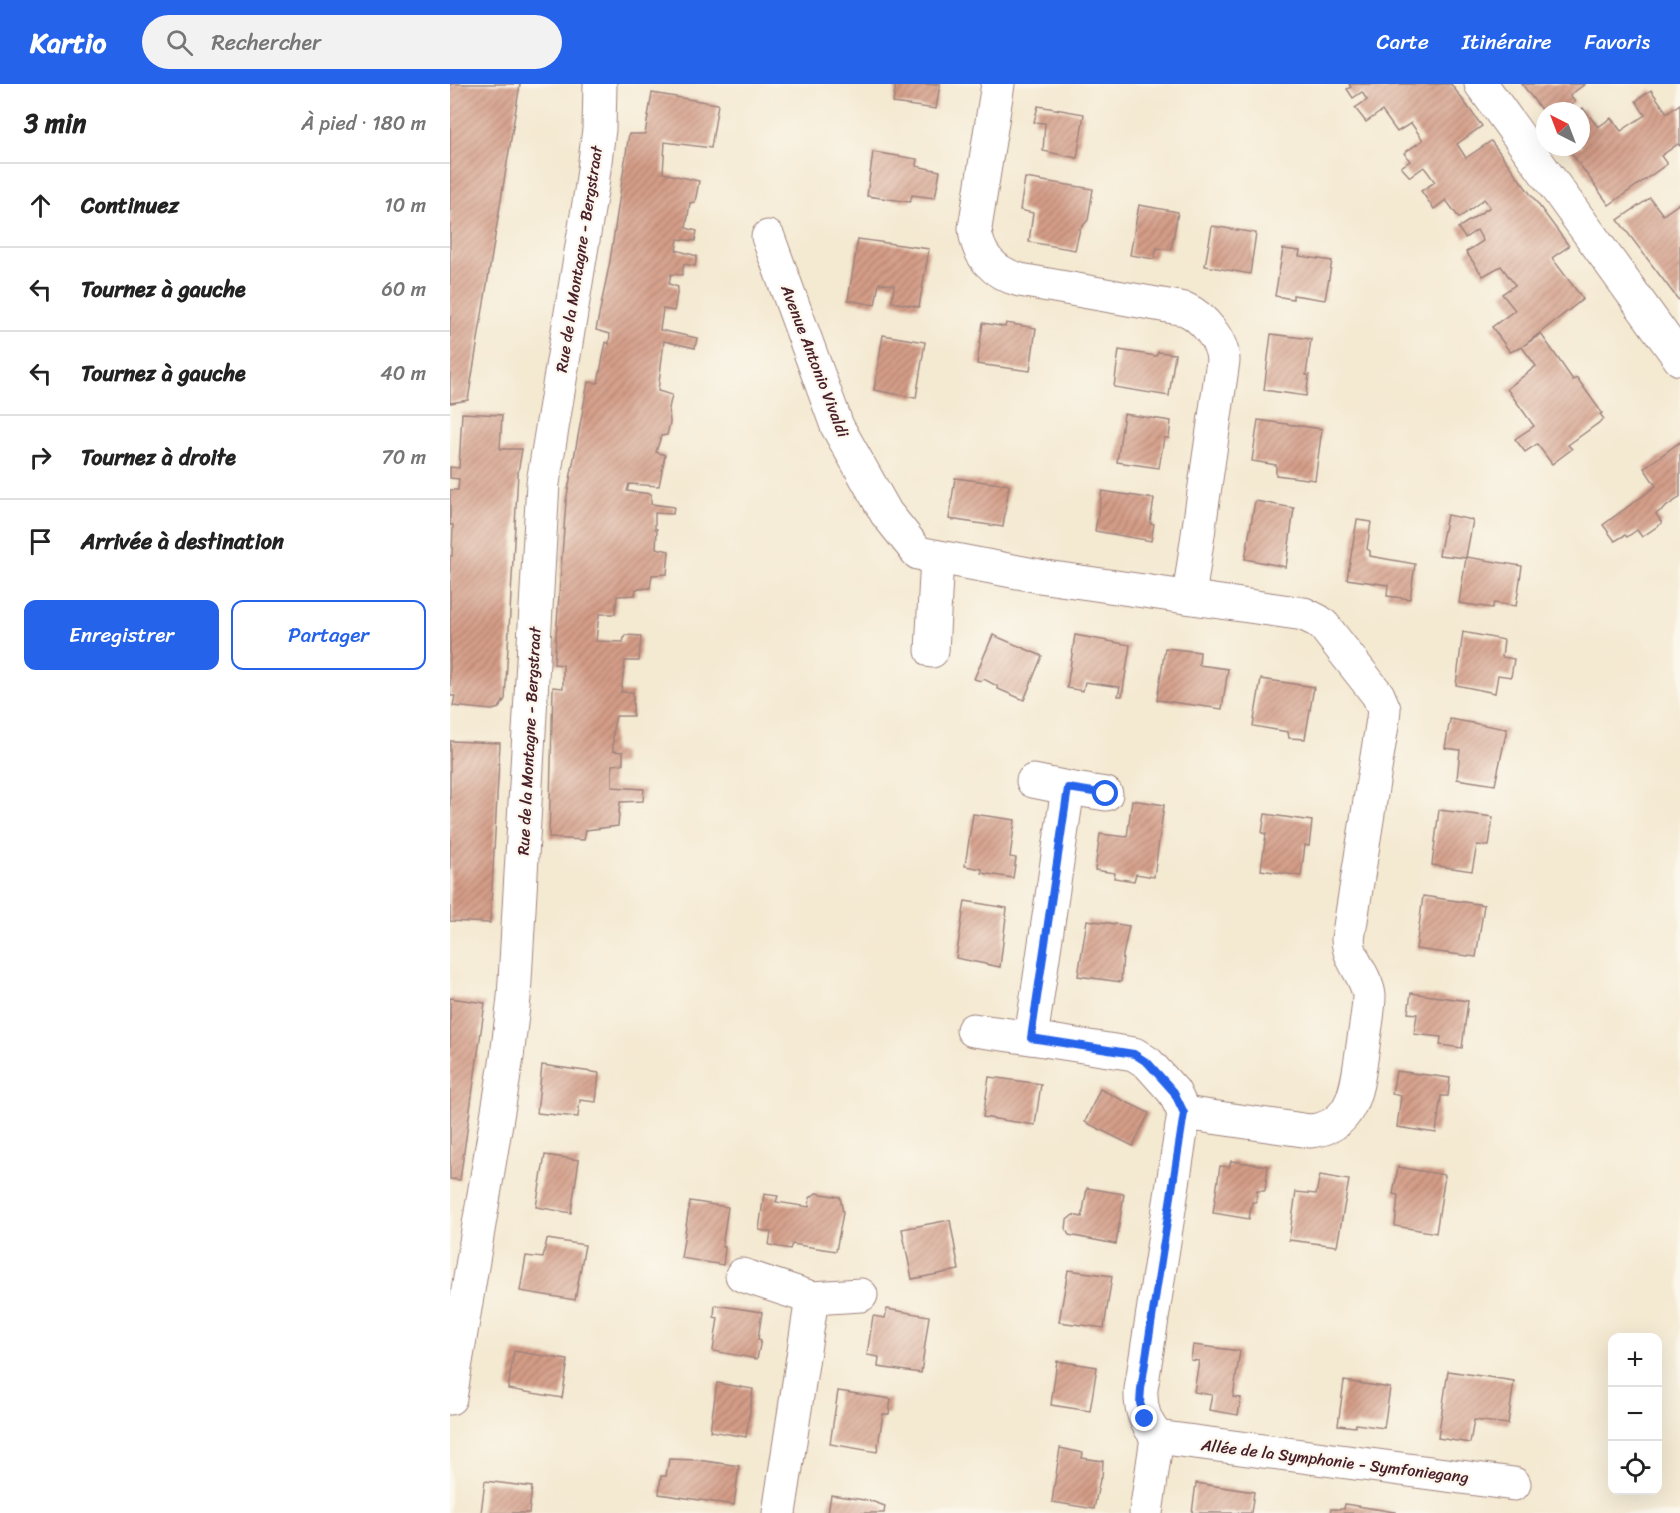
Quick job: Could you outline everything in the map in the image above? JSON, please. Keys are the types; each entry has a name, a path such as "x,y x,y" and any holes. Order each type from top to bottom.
{"street":[{"name":"Rue de la Montagne - Bergstraat","path":"450,1398 507,1057 514,998 543,483 592,185 599,129 600,84"},
{"path":"998,84 975,228 977,243 991,265 1003,274 1020,280 1185,309 1203,323 1222,348 1223,361 1189,597"},
{"path":"1481,84 1680,358"},
{"name":"Avenue Antonio Vivaldi","path":"768,237 837,426 886,513 918,553 1040,576 1304,614 1318,621 1378,695 1384,709 1348,939 1349,952 1368,987 1369,995 1355,1094 1352,1101 1334,1124 1310,1131 1184,1113"},
{"path":"932,651 937,557"},
{"path":"1033,781 1106,794"},
{"path":"1031,1038 1068,788"},
{"path":"973,1030 1134,1054 1148,1063 1174,1092 1184,1113 1141,1389 1142,1411 1148,1427 1157,1437 1146,1513"},
{"path":"742,1275 812,1298 861,1295"},
{"path":"779,1513 812,1298"},
{"name":"Allée de la Symphonie - Symfoniegang","path":"1157,1437 1514,1484"}],"building":[{"path":"450,84 520,84 468,400 450,403"},
{"path":"896,84 940,84 936,109 893,103"},
{"path":"1349,84 1451,84 1482,126 1457,144 1466,158 1491,141 1569,246 1552,258 1583,299 1523,346 1541,334 1573,380 1577,378 1604,419 1568,445 1572,449 1552,464 1537,444 1525,452 1515,439 1534,426 1507,389 1536,366 1522,347 1510,352 1492,327 1515,310 1502,294 1515,285 1501,266 1483,276 1466,252 1483,241 1477,230 1465,238 1458,228 1490,207 1484,199 1459,218 1446,200 1434,209 1421,191 1435,182 1424,167 1410,177 1401,167 1410,161 1404,153 1423,140 1411,123 1397,132 1382,111 1366,122 1355,108 1367,100 1362,92 1353,98 1347,89 1351,87"},
{"path":"1522,84 1585,84 1570,95 1575,102 1536,103"},
{"path":"1651,90 1667,113 1680,104 1680,146 1678,144 1661,156 1667,164 1609,205 1574,156 1590,156 1590,117 1598,127 1611,118 1621,131 1645,115 1636,101"},
{"path":"652,93 718,104 711,148 665,142 663,173 699,181 695,202 690,203 686,228 697,231 695,241 678,239 676,250 697,256 695,266 684,264 682,275 671,274 669,284 678,287 674,311 663,309 660,330 697,338 695,348 664,341 658,391 672,395 667,435 661,436 656,452 665,455 659,486 629,484 627,491 651,494 651,504 674,507 673,514 655,513 656,548 669,551 667,574 652,575 650,588 636,589 635,595 617,596 615,614 599,614 596,641 623,642 625,635 641,636 639,661 625,661 621,692 633,692 633,716 616,716 613,728 613,751 623,752 623,764 612,765 612,787 644,789 643,801 620,802 618,826 586,830 584,840 549,838 553,687 563,688 563,665 554,664 566,501 588,382 598,383 606,342 609,344 610,334 596,330 610,261 629,134 645,134"},
{"path":"1038,106 1084,114 1077,158 1043,151 1045,123 1034,122"},
{"path":"873,152 917,159 916,166 940,171 935,198 912,195 910,202 867,196"},
{"path":"1025,178 1093,189 1088,220 1080,229 1075,250 1029,242 1033,213 1020,210"},
{"path":"1650,198 1663,215 1680,203 1680,302 1618,220"},
{"path":"1139,205 1178,212 1171,250 1157,248 1154,259 1130,255"},
{"path":"1212,226 1256,233 1250,274 1205,266"},
{"path":"858,239 929,249 919,307 892,302 894,285 879,283 875,305 848,300"},
{"path":"1283,249 1300,251 1299,256 1332,261 1325,300 1293,295 1293,299 1275,296"},
{"path":"983,323 1005,327 1006,323 1036,328 1030,371 977,364"},
{"path":"1271,334 1311,339 1306,375 1309,375 1306,396 1264,390"},
{"path":"883,335 925,342 916,398 874,390"},
{"path":"1119,350 1156,356 1158,352 1175,354 1169,396 1114,387"},
{"path":"462,413 502,415 500,449 522,449 518,473 505,699 499,708 492,710 453,706 455,696 450,696 450,556 452,556 453,525 450,525 450,490 458,490 459,479 450,478 450,467 459,468"},
{"path":"1124,414 1171,421 1169,438 1164,438 1159,468 1117,462"},
{"path":"1258,420 1322,429 1315,480 1276,475 1276,465 1252,461"},
{"path":"1680,442 1680,497 1656,514 1662,523 1642,537 1637,530 1615,541 1603,525 1656,486 1644,468"},
{"path":"955,478 1009,485 1003,527 949,519"},
{"path":"1102,491 1154,499 1150,523 1154,524 1151,541 1095,531"},
{"path":"1255,501 1294,508 1286,567 1245,559"},
{"path":"1447,515 1473,520 1466,557 1522,566 1516,606 1494,603 1492,608 1459,603 1466,558 1439,555"},
{"path":"1357,520 1371,522 1367,549 1370,551 1370,556 1415,564 1410,599 1387,596 1388,585 1347,579"},
{"path":"1463,632 1504,640 1502,657 1514,659 1511,677 1498,675 1495,693 1456,685"},
{"path":"993,635 1042,656 1024,700 998,689 997,686 984,679 981,681 974,679"},
{"path":"1075,635 1130,645 1122,696 1118,696 1120,687 1085,682 1083,691 1067,688"},
{"path":"1165,648 1200,652 1199,665 1228,669 1222,709 1157,700"},
{"path":"1261,679 1314,687 1305,739 1289,738 1288,732 1253,726"},
{"path":"1450,719 1507,729 1495,785 1457,779 1460,750 1445,748"},
{"path":"450,741 500,743 490,923 450,921"},
{"path":"1132,800 1164,805 1154,877 1136,874 1134,881 1114,878 1115,873 1095,870 1100,834 1127,837"},
{"path":"1439,810 1493,817 1489,846 1477,845 1472,871 1432,865"},
{"path":"973,814 1015,820 1010,857 1016,858 1013,878 982,873 982,869 965,866"},
{"path":"1265,814 1312,821 1309,846 1305,845 1301,876 1261,870 1266,834 1262,833"},
{"path":"1423,896 1484,905 1476,957 1416,949"},
{"path":"965,901 1007,908 1000,967 956,958"},
{"path":"1087,920 1129,926 1123,955 1121,982 1078,976"},
{"path":"1411,993 1468,1001 1462,1048 1440,1045 1441,1037 1414,1034 1417,1014 1408,1013"},
{"path":"450,998 485,1003 460,1180 450,1179"},
{"path":"542,1065 599,1073 596,1102 580,1100 578,1117 537,1113"},
{"path":"1396,1071 1450,1078 1448,1096 1441,1096 1436,1133 1397,1127 1401,1096 1392,1094"},
{"path":"989,1077 1041,1084 1035,1125 983,1117"},
{"path":"1100,1089 1149,1113 1133,1146 1085,1122"},
{"path":"545,1155 579,1160 571,1213 536,1207"},
{"path":"1231,1161 1268,1166 1265,1191 1257,1191 1256,1202 1252,1202 1249,1219 1213,1213 1220,1166 1229,1167"},
{"path":"1398,1167 1445,1175 1436,1233 1395,1226 1398,1195 1393,1194"},
{"path":"1320,1175 1349,1180 1337,1246 1289,1240 1296,1192 1316,1194"},
{"path":"1087,1188 1124,1194 1116,1244 1069,1235 1066,1230 1067,1220 1073,1215 1082,1217"},
{"path":"816,1193 840,1197 843,1213 836,1251 792,1244 790,1249 769,1245 771,1232 759,1230 764,1194 778,1196 776,1202 809,1207 810,1198"},
{"path":"690,1201 728,1207 722,1247 725,1247 723,1265 681,1258"},
{"path":"950,1220 959,1270 912,1279 902,1229"},
{"path":"547,1239 585,1245 575,1300 520,1291 526,1256 543,1258"},
{"path":"1068,1270 1112,1276 1104,1328 1059,1322"},
{"path":"715,1305 762,1312 758,1339 761,1340 757,1359 713,1351 718,1318 714,1317"},
{"path":"887,1309 929,1316 921,1373 878,1367 879,1357 867,1355 873,1316 885,1318"},
{"path":"1193,1345 1240,1351 1233,1397 1241,1398 1238,1415 1209,1410 1212,1395 1194,1392 1199,1361 1191,1360"},
{"path":"514,1351 568,1360 562,1398 508,1389"},
{"path":"1057,1361 1097,1367 1090,1411 1051,1405"},
{"path":"1448,1371 1514,1381 1508,1424 1474,1420 1470,1443 1438,1438"},
{"path":"1344,1381 1390,1388 1384,1428 1356,1424 1355,1427 1338,1425"},
{"path":"717,1383 753,1389 746,1437 710,1431"},
{"path":"838,1391 891,1399 889,1414 883,1414 877,1452 830,1444"},
{"path":"1060,1448 1083,1453 1082,1458 1103,1461 1102,1478 1094,1509 1052,1502"},
{"path":"669,1459 739,1466 734,1505 659,1494 661,1476 666,1476"},
{"path":"485,1481 532,1487 529,1513 481,1513"},
{"path":"1196,1483 1254,1492 1251,1513 1192,1513"},
{"path":"831,1495 871,1501 885,1506 884,1513 828,1513"},
{"path":"1345,1504 1395,1512 1330,1513 1331,1509 1344,1509"}],"route":[{"path":"1106,794 1068,788 1031,1038 1134,1054 1148,1063 1174,1092 1184,1113 1141,1389 1140,1403 1145,1419"}]}
